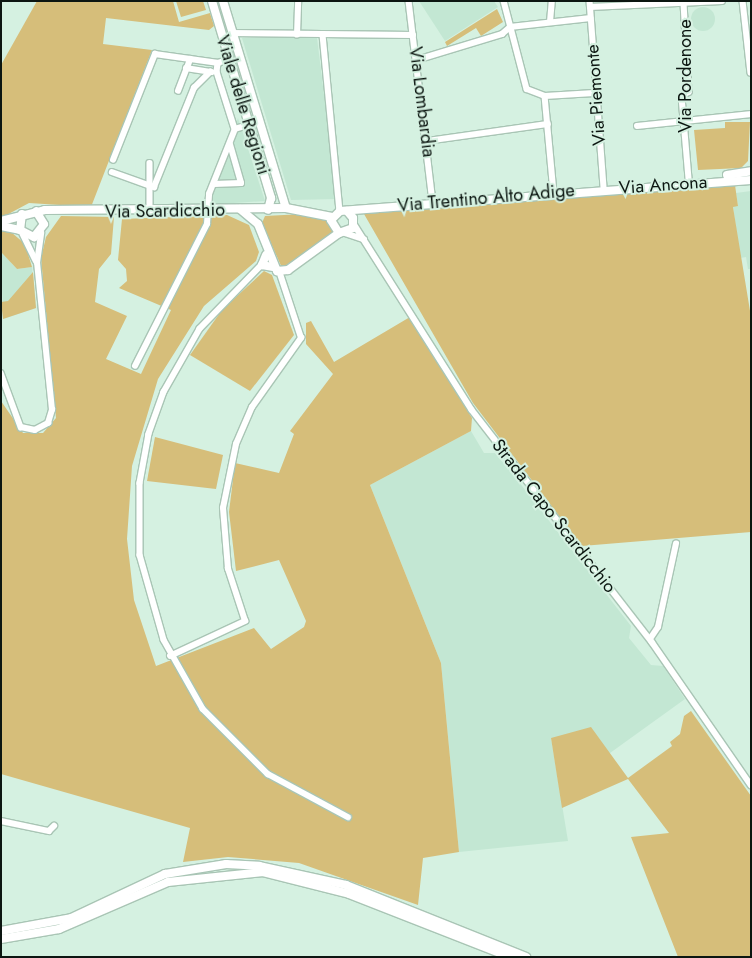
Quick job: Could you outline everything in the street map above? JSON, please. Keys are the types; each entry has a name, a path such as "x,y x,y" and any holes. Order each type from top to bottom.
{"street":[{"name":"Viale delle Regioni","path":"212,1 271,198 268,210"},
{"name":"Viale delle Regioni","path":"223,1 231,33 286,208"},
{"path":"298,1 298,35"},
{"name":"Via Lombardia","path":"409,1 433,203"},
{"path":"504,1 527,89 545,96 594,93"},
{"path":"550,22 552,1"},
{"path":"590,4 722,1"},
{"path":"736,1 744,9"},
{"path":"743,1 751,73"},
{"name":"Via Pordenone","path":"684,3 689,92 682,97 688,179"},
{"name":"Via Piemonte","path":"590,4 594,93 604,189"},
{"path":"417,60 502,34 510,27 590,18"},
{"path":"221,36 231,33 413,35"},
{"path":"323,35 343,211 354,221"},
{"path":"113,160 155,54 218,63 229,59"},
{"path":"178,91 190,59"},
{"path":"135,366 210,210 214,184 235,129 217,72 218,63"},
{"path":"186,68 217,72"},
{"path":"112,172 154,187 194,88 210,72"},
{"path":"545,96 554,193"},
{"path":"637,126 751,114"},
{"path":"427,141 548,124"},
{"path":"235,129 249,125"},
{"path":"214,184 242,183 230,145"},
{"path":"150,163 150,211"},
{"name":"Via Ancona","path":"604,189 751,171"},
{"name":"Via Ancona","path":"604,189 751,180"},
{"name":"Via Trentino Alto Adige","path":"343,211 604,189"},
{"path":"258,224 268,210 286,208 332,217 343,211"},
{"path":"262,265 275,269 320,250 342,233 368,208"},
{"path":"170,656 245,621 228,569 223,508 236,444 252,407 301,338 275,269 266,255 258,224 240,209"},
{"name":"Via Scardicchio","path":"1,221 36,211 63,213 268,210"},
{"path":"1,373 4,392 21,426 35,430 48,423 52,410 36,263 44,224 36,211"},
{"name":"Via Scardicchio","path":"44,224 63,213"},
{"path":"22,214 21,232 36,263"},
{"path":"332,217 332,226 342,233 366,240"},
{"name":"Strada Capo Scardicchio","path":"354,221 472,410 650,640 751,785"},
{"path":"1,226 21,232 41,233"},
{"path":"266,255 262,265 200,329 164,392 149,434 140,482 140,555 170,656 202,709 249,760 304,797 348,817"},
{"path":"650,640 658,627 676,544"},
{"path":"1,821 49,831 54,826"},
{"path":"1,931 71,918 165,874 226,864 260,866 346,885 526,957"},
{"path":"1,939 59,929 168,882 263,872 349,894 510,957"}],"shaded area":[{"path":"37,1 173,1 179,22 210,13 214,26 209,30 106,18 103,44 152,50 91,207 29,203 1,218 1,65"},
{"path":"176,1 203,1 206,10 181,17"},
{"path":"419,1 494,1 498,7 445,41"},
{"path":"703,7 711,11 715,19 711,27 703,31 695,27 691,19 695,11"},
{"path":"497,9 503,22 481,36 476,28 447,46 445,42"},
{"path":"242,38 317,38 337,199 291,200"},
{"path":"238,118 265,201 204,205"},
{"path":"725,122 750,122 748,161 741,168 698,170 694,130 725,128"},
{"path":"735,185 738,206 733,207 751,317 751,532 582,546 473,403 364,214"},
{"path":"751,191 751,269 748,269 746,257 740,258 733,206 738,206 736,193"},
{"path":"303,214 328,219 334,234 282,268 262,223 265,216"},
{"path":"227,215 249,225 259,252 256,261 204,306 158,379 132,466 127,539 134,600 156,666 254,628 271,649 304,627 306,621 279,560 236,571 229,512 235,463 279,473 294,434 290,431 333,374 306,344 306,323 311,321 334,362 410,317 472,418 471,431 370,485 441,663 459,852 423,858 418,905 299,863 228,857 183,862 190,828 1,774 1,401 23,433 43,433 56,418 41,258 46,237 61,216 114,217 111,254 99,269 95,302 127,316 106,359 141,374 171,310 119,288 127,281 126,269 118,260 122,219"},
{"path":"1,231 11,232 25,244 32,267 17,269 1,252"},
{"path":"1,252 17,269 32,267 36,308 3,319"},
{"path":"264,271 272,275 294,335 250,391 190,355 222,310"},
{"path":"33,272 36,308 3,319 1,302 8,301"},
{"path":"471,431 484,453 495,453 515,477 631,626 629,638 651,665 663,666 685,699 610,753 551,738 568,841 459,852 441,663 370,485"},
{"path":"155,437 223,455 216,489 147,481"},
{"path":"691,711 751,796 751,957 678,957 631,837 669,833 628,779 562,808 551,738 591,727 628,778 672,746 670,742 680,734 684,716"}]}
